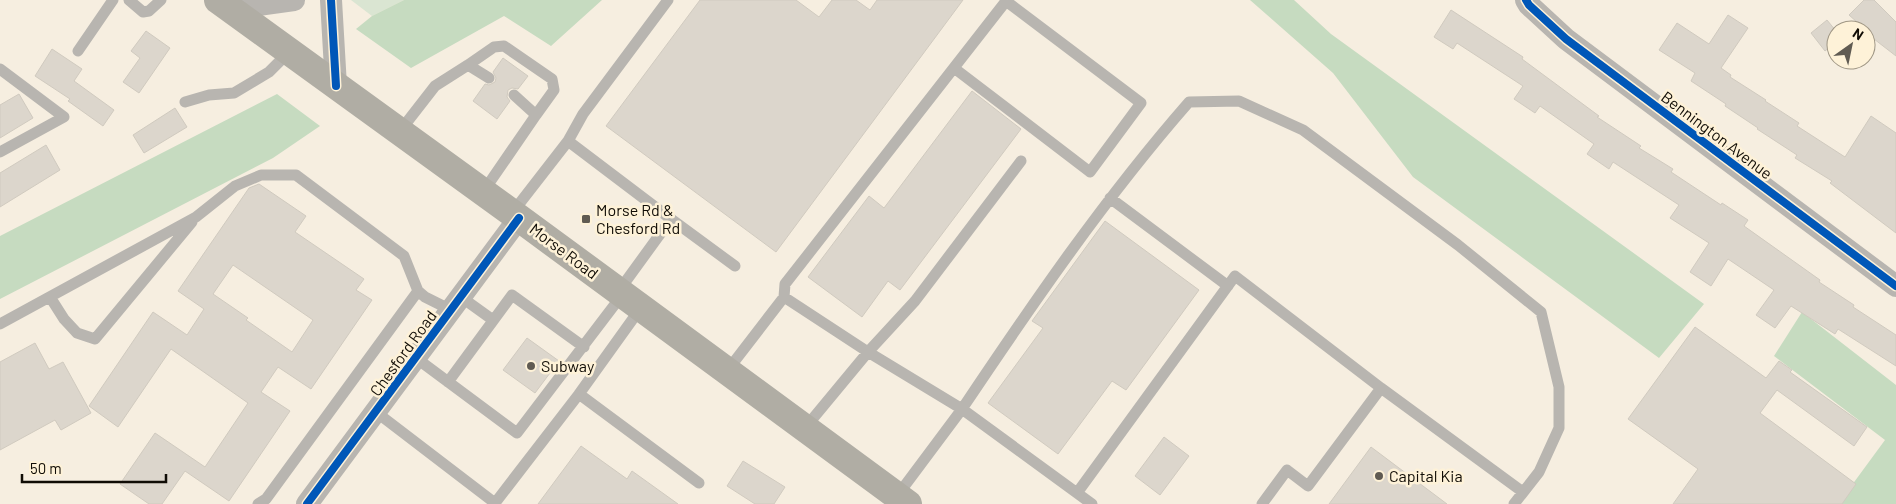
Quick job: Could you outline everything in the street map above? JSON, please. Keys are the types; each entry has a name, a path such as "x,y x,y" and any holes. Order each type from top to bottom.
{"main road":[{"name":"Morse Road","path":"225,5 902,500"}],"street":[{"path":"225,5 294,0"},
{"path":"331,0 336,86"},
{"name":"Bennington Avenue","path":"1526,0 1566,39 1896,286"},
{"name":"Chesford Road","path":"308,504 456,303 516,216"}],"lane":[{"path":"78,51 113,0"},
{"path":"129,0 143,12 149,11 161,0"},
{"path":"516,216 568,141 582,114 668,0"},
{"path":"727,371 784,297 785,284 1006,1 1141,103 1090,172 954,68"},
{"path":"400,132 435,86 468,66 494,47 504,46 552,79 554,90 483,192"},
{"path":"185,102 209,95 234,92 269,72 289,52"},
{"path":"468,66 489,78"},
{"path":"0,69 64,117 0,152"},
{"path":"514,95 536,115"},
{"path":"902,500 1036,300 1110,198 1153,144 1190,102 1239,101 1303,130 1458,245 1541,312 1559,387 1559,428 1539,472 1514,504"},
{"path":"568,141 735,266"},
{"path":"805,428 868,352 916,301 1021,162"},
{"path":"0,324 196,217 235,186 261,175 296,175 404,256 418,291 425,297 456,303 493,320"},
{"path":"1110,198 1228,286"},
{"path":"50,297 64,319 77,333 95,339 196,217"},
{"path":"376,412 495,504 579,394 627,299 671,219"},
{"path":"1077,493 1235,276 1381,388 1524,492"},
{"path":"258,504 266,499 418,291"},
{"path":"448,382 512,295 584,347"},
{"path":"784,297 868,352 962,409 1092,504"},
{"path":"416,358 517,433 584,347 627,299"},
{"path":"1262,504 1287,470 1308,486 1381,388"},
{"path":"579,394 699,483"}],"green space":[{"path":"351,0 404,0 372,16"},
{"path":"404,0 602,0 551,46 504,16 411,68 356,29 372,16"},
{"path":"1250,0 1294,0 1331,34 1704,304 1659,358 1413,177 1333,73"},
{"path":"277,94 320,126 273,158 0,299 0,236"},
{"path":"1802,312 1896,385 1896,504 1838,504 1885,440 1774,356"}],"building":[{"path":"700,0 796,0 819,17 832,0 856,0 870,10 877,0 963,0 776,252 606,126"},
{"path":"1864,0 1874,0 1896,22 1896,56 1876,41 1876,20 1855,20 1849,15"},
{"path":"1451,10 1523,57 1522,59 1599,116 1597,117 1641,146 1639,148 1673,169 1671,172 1721,205 1722,203 1748,220 1744,226 1820,280 1819,282 1854,305 1853,307 1896,335 1896,366 1838,329 1835,334 1791,306 1775,328 1756,315 1774,290 1728,259 1711,286 1690,272 1709,243 1670,218 1679,205 1613,162 1609,169 1587,154 1594,144 1540,106 1535,113 1514,99 1523,86 1457,43 1453,49 1434,37"},
{"path":"1728,15 1748,28 1721,68 1731,75 1730,77 1799,123 1797,126 1845,157 1871,116 1896,133 1896,233 1830,183 1832,181 1795,158 1797,155 1757,129 1725,106 1726,104 1691,81 1695,73 1659,50 1677,23 1709,44"},
{"path":"1826,21 1826,50 1825,51 1811,33"},
{"path":"146,31 170,48 139,93 123,82 140,58 131,51"},
{"path":"52,49 82,69 74,81 114,110 103,126 68,101 70,99 35,76"},
{"path":"503,58 528,76 518,89 512,88 508,90 507,97 510,101 497,119 473,101 485,84 489,85 495,82 496,78 493,72"},
{"path":"972,91 1021,129 900,290 888,281 862,317 808,277 869,196 884,208"},
{"path":"19,94 33,118 0,138 0,105"},
{"path":"175,108 187,127 144,153 133,135"},
{"path":"46,145 60,170 0,207 0,173"},
{"path":"259,184 306,216 295,232 364,279 356,290 372,300 311,389 278,367 261,392 290,411 229,501 185,471 162,504 149,504 120,484 155,433 205,467 248,403 171,349 118,427 89,406 153,312 187,335 204,309 178,291 249,188","holes":["233,265 313,320 292,352 213,294"]},
{"path":"1105,221 1199,290 1126,390 1112,381 1058,454 988,403 1043,328 1032,321"},
{"path":"1695,327 1766,378 1779,361 1792,370 1790,372 1867,427 1854,446 1777,390 1760,413 1856,484 1842,504 1673,504 1698,469 1628,419"},
{"name":"Subway","path":"527,338 559,361 535,393 503,370"},
{"path":"35,343 49,369 63,362 91,413 61,430 55,420 0,450 0,362"},
{"path":"1164,437 1189,456 1160,495 1135,476"},
{"path":"581,446 627,479 632,471 678,504 538,504"},
{"name":"Capital Kia","path":"1371,447 1447,504 1329,504"},
{"path":"743,461 785,487 774,504 755,504 727,486"}],"cycle path":[{"path":"331,0 336,86"},
{"path":"1526,0 1566,39 1896,286"},
{"path":"307,504 519,218"}],"place":[{"name":"Morse Rd & Chesford Rd","path":"586,219"},
{"name":"Subway","path":"531,366"},
{"name":"Capital Kia","path":"1379,476"}]}
